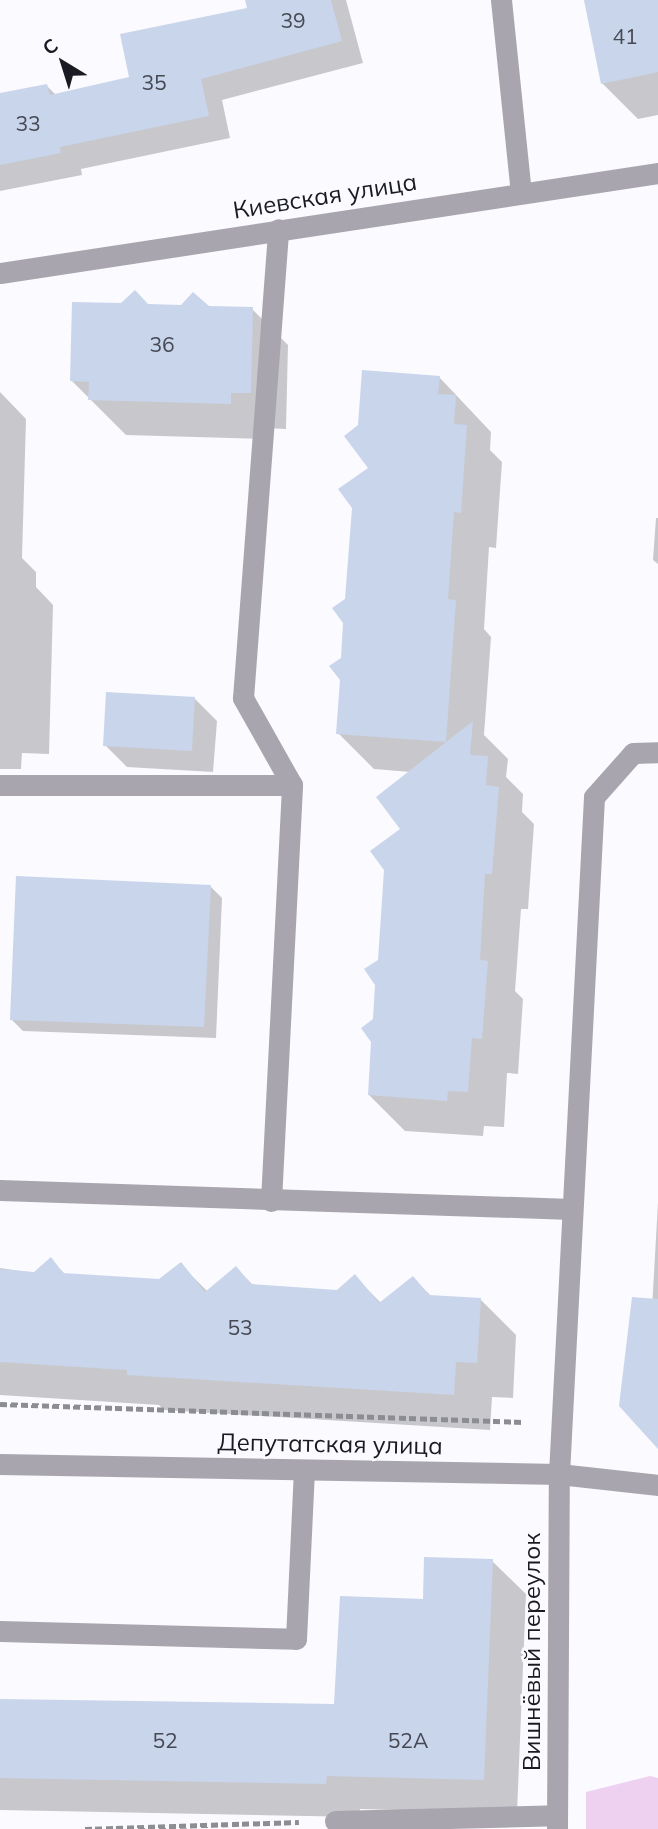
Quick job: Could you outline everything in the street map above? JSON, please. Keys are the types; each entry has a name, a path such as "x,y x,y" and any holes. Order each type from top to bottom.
{"street":[{"path":"501,0 522,192"},
{"name":"Киевская улица","path":"0,273 658,173"},
{"path":"271,1201 292,785 243,698 278,229"},
{"name":"Вишнёвый переулок","path":"557,1822 559,1474 594,797 633,753 658,752"},
{"path":"0,785 292,785"},
{"path":"0,1190 572,1209"},
{"name":"Депутатская улица","path":"0,1464 559,1474 658,1485"},
{"path":"0,1631 296,1639 304,1471"},
{"path":"335,1821 557,1822"}],"path":[{"path":"0,1404 561,1423"},
{"path":"85,1829 335,1821"}],"shaded area":[{"path":"650,1776 658,1778 658,1829 586,1829 586,1792"}],"building":[{"path":"245,0 331,0 342,41 201,79 209,116 60,147 61,153 0,165 0,93 47,84 50,95 129,77 120,34 247,8"},
{"path":"584,0 658,0 658,72 601,84"},
{"path":"135,290 148,304 181,305 193,292 209,306 253,307 251,393 231,393 231,404 88,400 89,382 70,381 72,302 121,303"},
{"path":"362,370 440,376 438,394 456,395 454,424 467,425 461,513 454,512 448,599 456,600 446,742 336,734 340,680 329,666 341,658 343,623 332,608 345,599 352,508 338,489 368,468 344,436 358,425"},
{"path":"106,692 195,697 192,751 103,746"},
{"path":"473,721 470,755 488,756 486,785 499,787 492,874 485,874 480,960 488,961 482,1039 472,1038 468,1092 448,1091 447,1101 368,1095 371,1042 361,1028 373,1019 375,985 364,969 378,960 384,870 370,851 400,829 376,797"},
{"path":"16,876 211,885 204,1027 10,1020"},
{"path":"51,1257 63,1273 159,1279 181,1262 205,1292 236,1266 251,1284 337,1290 355,1274 379,1303 413,1276 429,1295 481,1298 477,1363 456,1362 454,1395 127,1375 127,1370 0,1362 0,1269 34,1272"},
{"path":"632,1297 658,1299 658,1449 619,1406"},
{"path":"424,1557 493,1559 484,1780 327,1776 326,1784 0,1778 0,1699 334,1704 340,1596 423,1599"}]}
